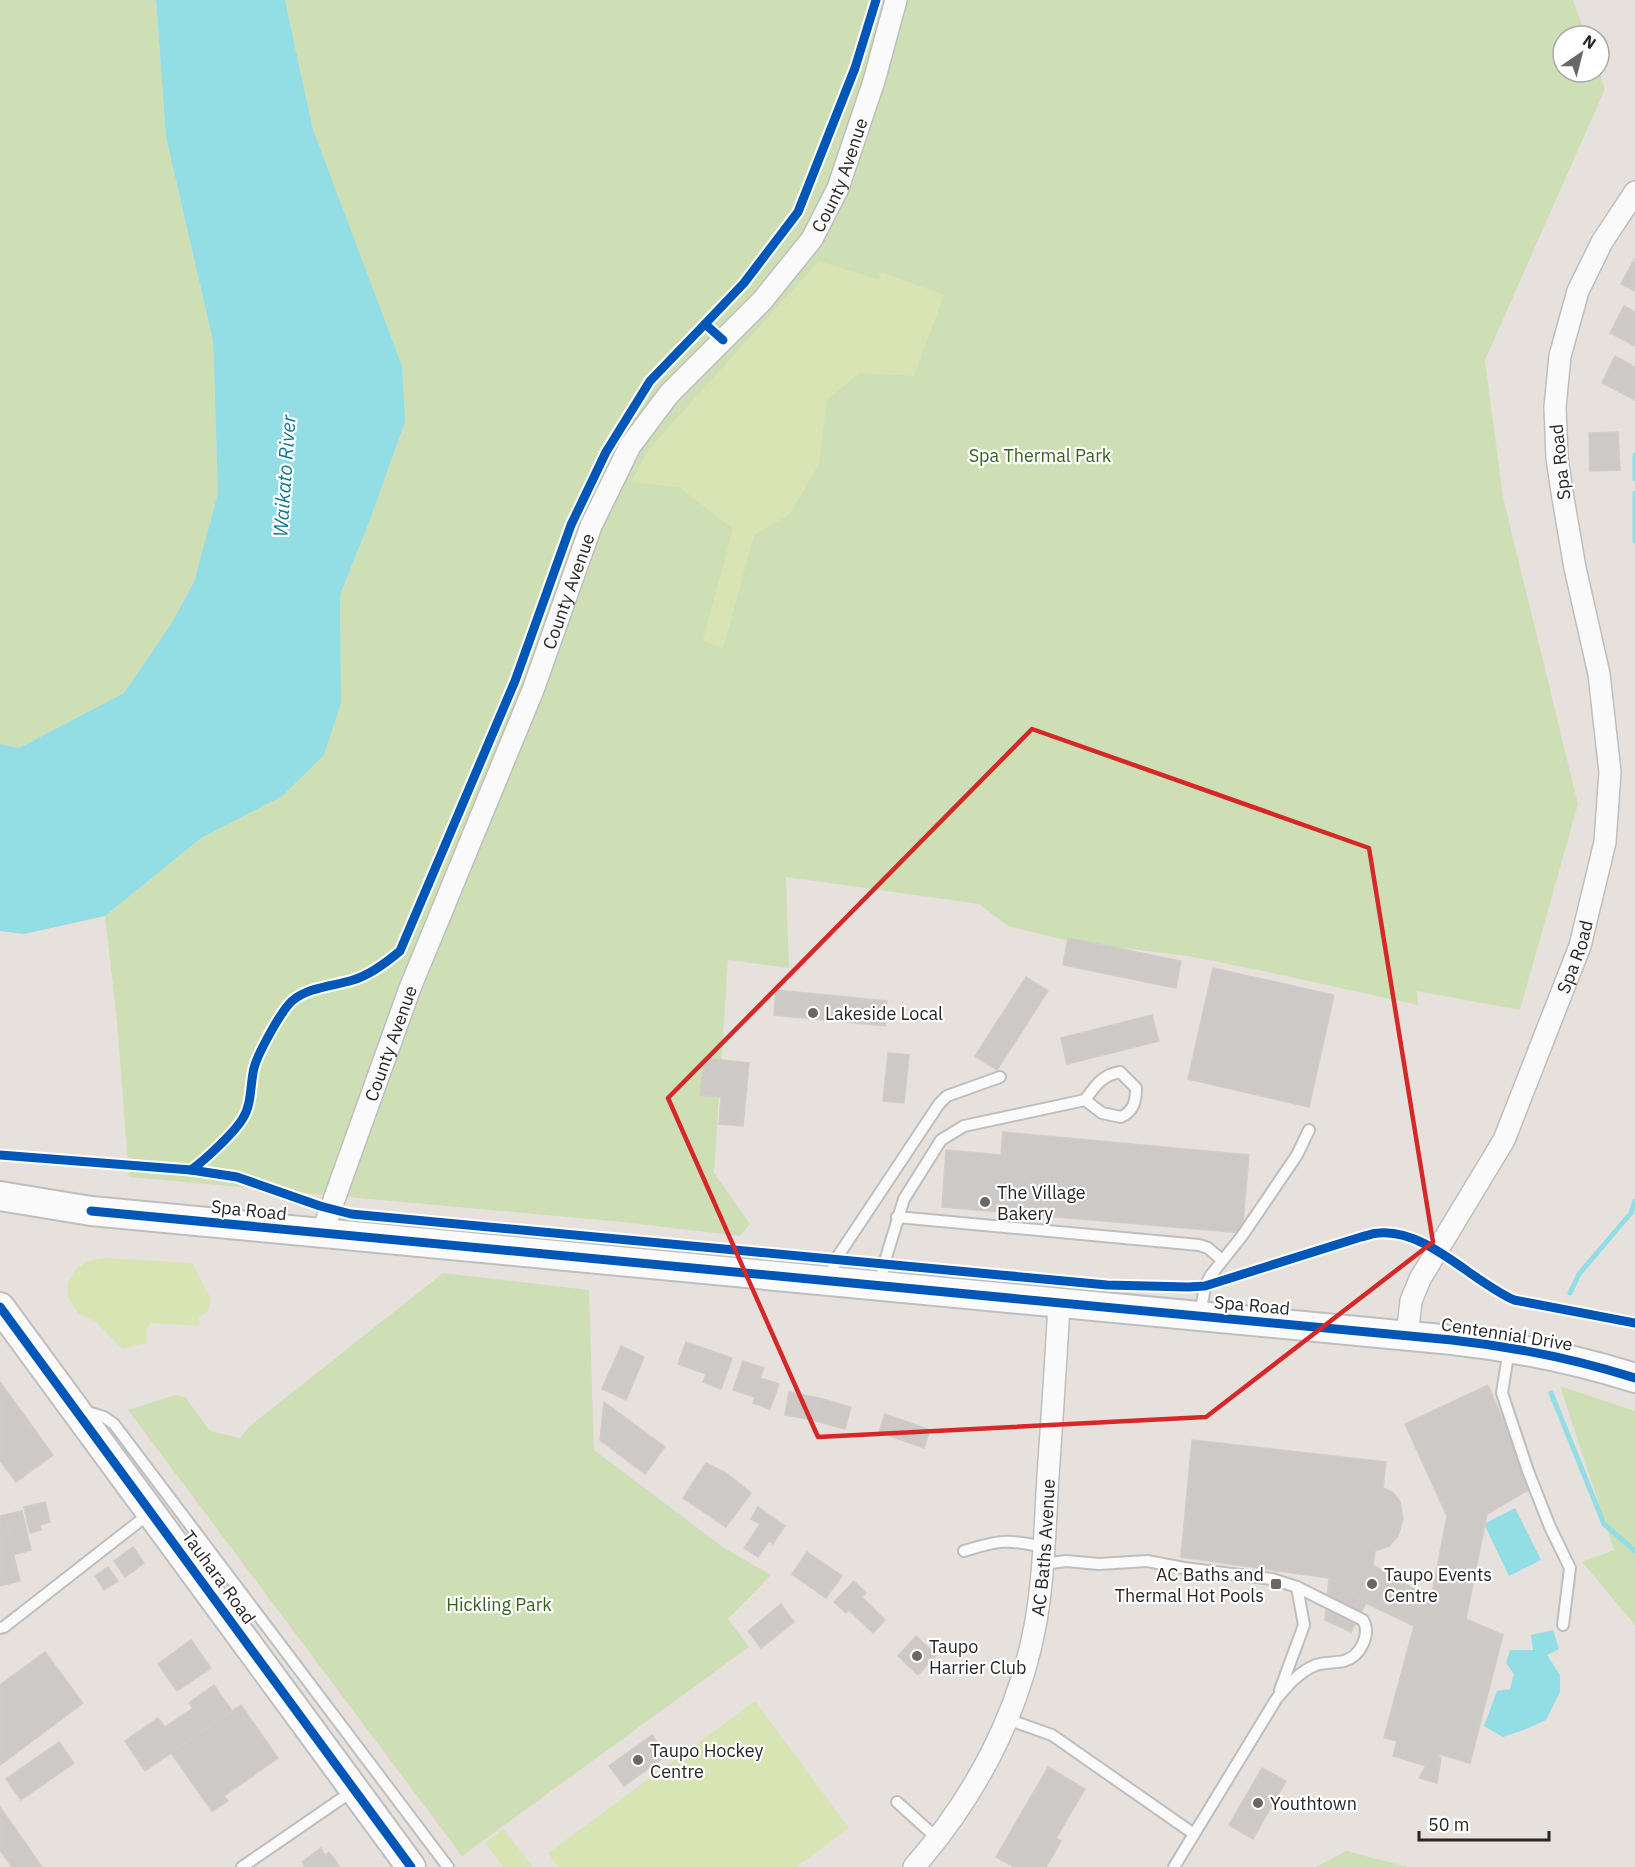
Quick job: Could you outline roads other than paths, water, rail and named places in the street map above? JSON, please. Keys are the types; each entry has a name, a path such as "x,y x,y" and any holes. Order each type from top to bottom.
{"main road":[{"name":"Spa Road","path":"0,1196 91,1211 1407,1336"},
{"name":"Spa Road","path":"0,1210 32,1202"},
{"name":"Tauhara Road","path":"0,1307 411,1867"},
{"name":"Centennial Drive","path":"1407,1336 1509,1347 1571,1359 1635,1378"}],"street":[{"name":"County Avenue","path":"325,1234 326,1222 410,988 533,690 591,526 630,446 669,394 762,301 812,239 838,188 874,81 896,0"},
{"name":"Spa Road","path":"1407,1336 1411,1301 1420,1279 1479,1183 1508,1129 1580,946 1605,842 1609,761 1599,674 1575,568 1562,492 1557,458 1555,406 1560,356 1578,291 1602,242 1635,192"},
{"name":"AC Baths Avenue","path":"914,1867 938,1839 972,1790 997,1743 1029,1654 1036,1621 1043,1556 1059,1304"}],"lane":[{"path":"880,1286 897,1217 904,1199 941,1140 964,1126 1085,1100 1096,1084 1109,1074 1120,1072 1136,1088 1134,1106 1121,1118 1102,1113 1085,1100"},
{"path":"830,1280 836,1259 939,1104 947,1096 1000,1077"},
{"path":"1200,1317 1205,1286 1291,1164 1309,1130"},
{"path":"897,1217 1199,1245 1208,1248 1222,1260"},
{"path":"1509,1347 1502,1393 1528,1471 1550,1527 1570,1568 1563,1626"},
{"path":"73,1407 104,1417 114,1424 448,1867"},
{"path":"0,1628 151,1513"},
{"path":"964,1551 993,1542 1016,1540 1043,1556 1066,1561 1099,1564 1147,1561 1272,1579 1297,1587 1363,1620 1367,1627 1366,1637 1354,1656 1346,1660 1316,1665 1293,1680 1278,1698 1174,1867"},
{"path":"1278,1698 1304,1625 1297,1587"},
{"path":"1007,1719 1052,1735 1194,1834"},
{"path":"242,1867 354,1790"},
{"path":"897,1802 938,1839"}],"water":[{"name":"Waikato River","path":"156,0 285,0 313,130 402,366 405,422 340,595 341,703 324,755 281,797 201,838 105,916 24,934 0,931 0,744 19,748 124,693 171,624 194,582 218,493 213,341 166,137"},
{"path":"1515,1508 1541,1560 1509,1576 1484,1524"},
{"path":"1553,1630 1559,1649 1547,1655 1560,1675 1560,1692 1546,1720 1503,1737 1484,1726 1497,1691 1510,1689 1514,1674 1506,1663 1510,1650 1533,1650 1531,1635"}],"waterway":[{"path":"1635,455 1635,479"},
{"path":"1635,493 1635,541"},
{"path":"1570,1293 1579,1274 1631,1213 1635,1201"},
{"path":"1551,1393 1604,1524 1635,1551"}],"place":[{"name":"Lakeside Local","path":"813,1013"},
{"name":"The Village Bakery","path":"985,1202"},
{"name":"AC Baths and Thermal Hot Pools","path":"1276,1584"},
{"name":"Taupo Events Centre","path":"1372,1584"},
{"name":"Taupo Harrier Club","path":"917,1656"},
{"name":"Taupo Hockey Centre","path":"638,1760"},
{"name":"Youthtown","path":"1258,1803"}],"park label":[{"name":"Spa Thermal Park","path":"1040,455"},
{"name":"Hickling Park","path":"499,1604"}]}
